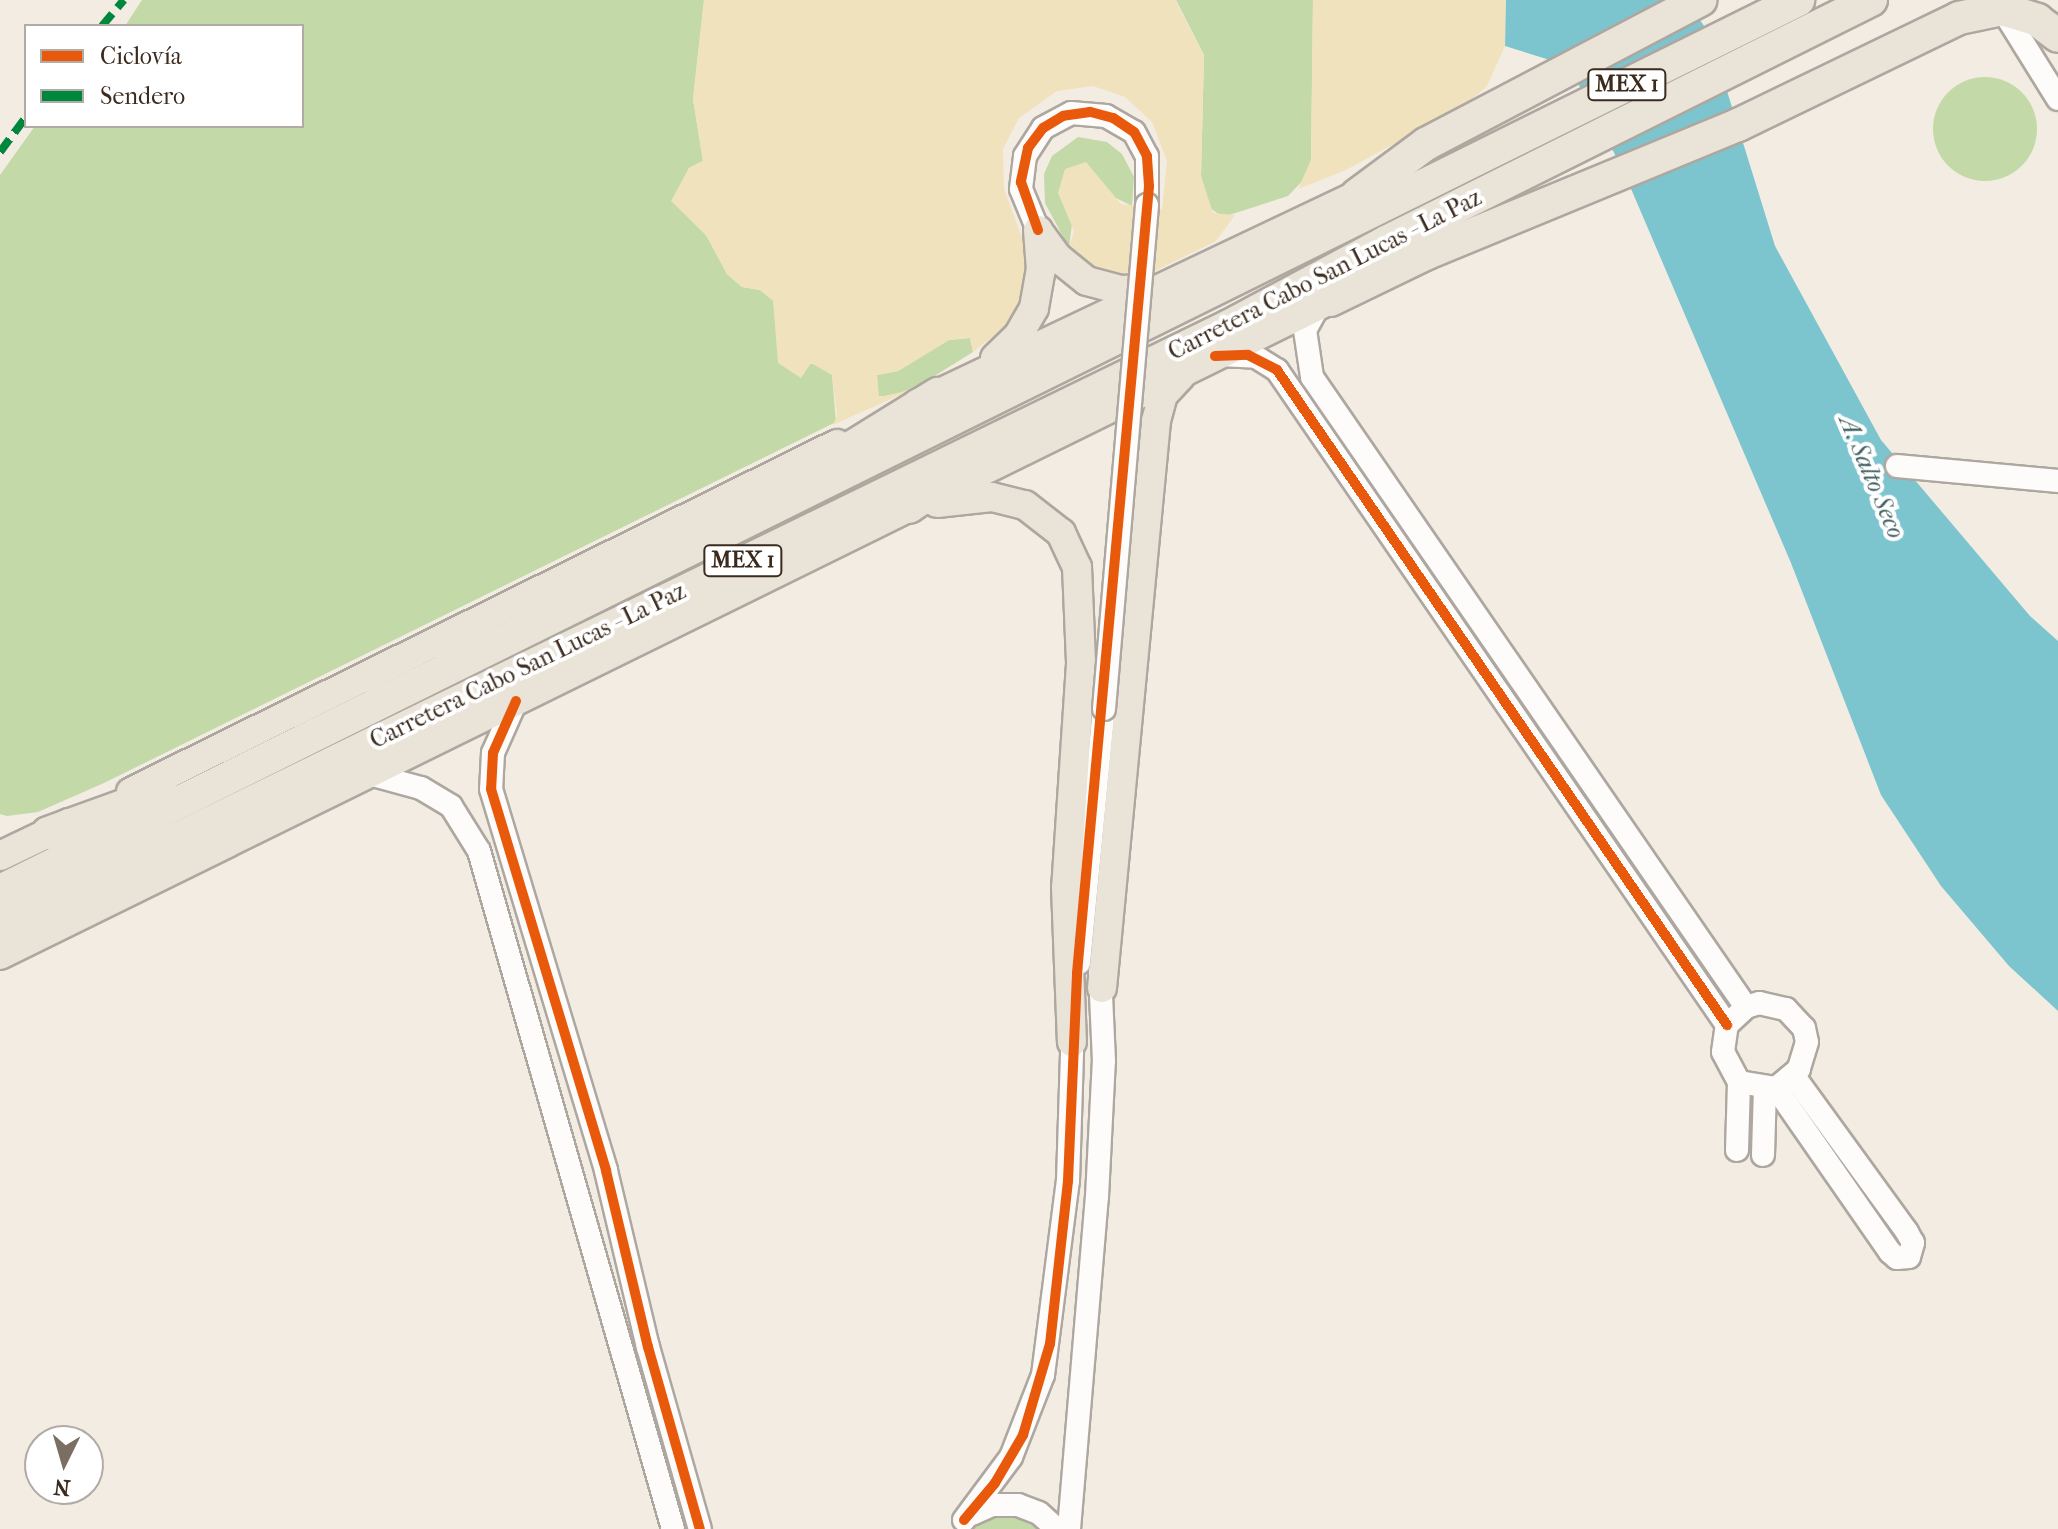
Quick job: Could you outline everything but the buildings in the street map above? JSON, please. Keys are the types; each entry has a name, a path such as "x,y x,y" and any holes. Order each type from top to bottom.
{"highway":[{"path":"1357,195 1426,144 1700,0"},
{"name":"Carretera Cabo San Lucas - La Paz","path":"0,925 1229,326 1386,242 1799,40 1871,0"},
{"name":"MEX 1","path":"1830,23 1895,0"},
{"name":"Carretera Cabo San Lucas - La Paz","path":"0,891 1791,4"},
{"path":"1324,302 1481,230 1723,132 1959,18 2002,9 2037,20 2058,36"},
{"path":"1357,195 1466,165"},
{"path":"1324,302 1386,242"},
{"path":"667,561 938,394"},
{"path":"909,507 1033,419"},
{"path":"48,833 312,738"}],"main road":[{"path":"0,856 974,376 1357,195"},
{"path":"1038,230 1057,257 1087,281 1120,290 1159,286"},
{"path":"974,376 1011,343 1031,315 1041,281 1038,230"},
{"path":"0,955 1324,302"},
{"path":"1102,988 1156,421 1163,395 1189,369"},
{"path":"909,507 972,496 1025,505 1061,533 1077,567 1081,664 1066,887 1072,1042"}],"street":[{"path":"2002,9 2058,99"},
{"path":"960,1524 1011,1457 1043,1375 1068,1181 1072,1042 1091,862 1147,205 1147,156 1134,132 1113,118 1071,113 1043,128 1025,156 1021,189 1038,230"},
{"path":"1324,302 1305,330 1312,377 1676,901 1746,1007"},
{"path":"1215,356 1248,355 1274,366 1727,1025"},
{"path":"1897,466 2058,481"},
{"path":"1481,664 1503,652"},
{"path":"516,701 493,753 491,789 618,1218 648,1347 700,1529"},
{"path":"369,774 437,797 471,833 560,1130 673,1529"},
{"path":"1069,1529 1097,1197 1102,988 1091,862"},
{"path":"1653,918 1676,901"},
{"path":"1737,1150 1739,1082 1723,1052 1727,1025 1746,1007 1773,1004 1796,1017 1807,1042 1778,1084 1763,1155"},
{"path":"1739,1082 1778,1084 1907,1232 1913,1243 1909,1257 1901,1259 1890,1252 1778,1084"},
{"path":"560,1130 577,1142 598,1202 618,1218"},
{"path":"960,1524 987,1506 1014,1504 1035,1511 1057,1529"}],"green space":[{"path":"142,0 704,0 693,99 703,161 689,168 672,201 706,235 727,274 742,287 760,290 774,301 779,363 816,364 832,375 836,422 104,783 38,812 0,814 0,175 34,128 304,128 304,24 126,24"},
{"path":"1176,0 1313,0 1311,160 1305,178 1288,196 1223,217 1210,208 1201,176 1204,55"},
{"path":"1985,77 2005,81 2022,92 2033,109 2037,129 2033,149 2022,166 2005,177 1985,181 1965,177 1948,166 1937,149 1933,129 1937,109 1948,92 1965,81"},
{"path":"1078,137 1107,142 1122,154 1134,177 1132,206 1112,196 1072,224 1069,248 1045,203 1044,174 1052,156"},
{"path":"970,338 973,352 928,380 892,397 878,396 877,375 898,371 949,340"},
{"path":"1010,1515 1040,1529 972,1529 990,1518"}],"sand":[{"path":"704,0 1175,0 1204,55 1201,176 1213,213 1235,215 1216,241 1145,276 1113,276 1080,261 1069,248 1074,231 1058,193 1065,169 1086,162 1121,204 1162,209 1167,161 1152,122 1125,97 1093,86 1057,91 1019,118 1003,149 1004,189 1027,251 1028,289 1012,321 973,352 970,338 949,340 898,371 877,375 879,397 911,390 833,425 837,416 832,375 811,363 801,378 778,363 773,301 760,290 742,287 727,274 706,235 671,201 689,168 703,161 693,99"},
{"path":"1313,0 1506,0 1505,46 1487,86 1466,105 1346,170 1298,189 1311,160"}],"water":[{"name":"A. Salto Seco","path":"1506,0 1686,0 1709,33 1775,246 1881,440 2030,616 2058,641 2058,1011 2009,966 1941,886 1881,795 1791,563 1623,170 1569,66 1505,46"}],"marked path":[{"path":"104,24 124,0"},
{"path":"0,152 24,120"}],"cycle path":[{"path":"964,1520 995,1483 1023,1435 1050,1344 1068,1181 1077,973 1149,186 1147,156 1134,132 1113,118 1090,112 1063,116 1043,128 1028,148 1021,182 1038,230"},
{"path":"1215,356 1248,355 1277,370 1727,1025"},
{"path":"516,701 493,753 491,789 606,1171 648,1347 700,1529"}]}
